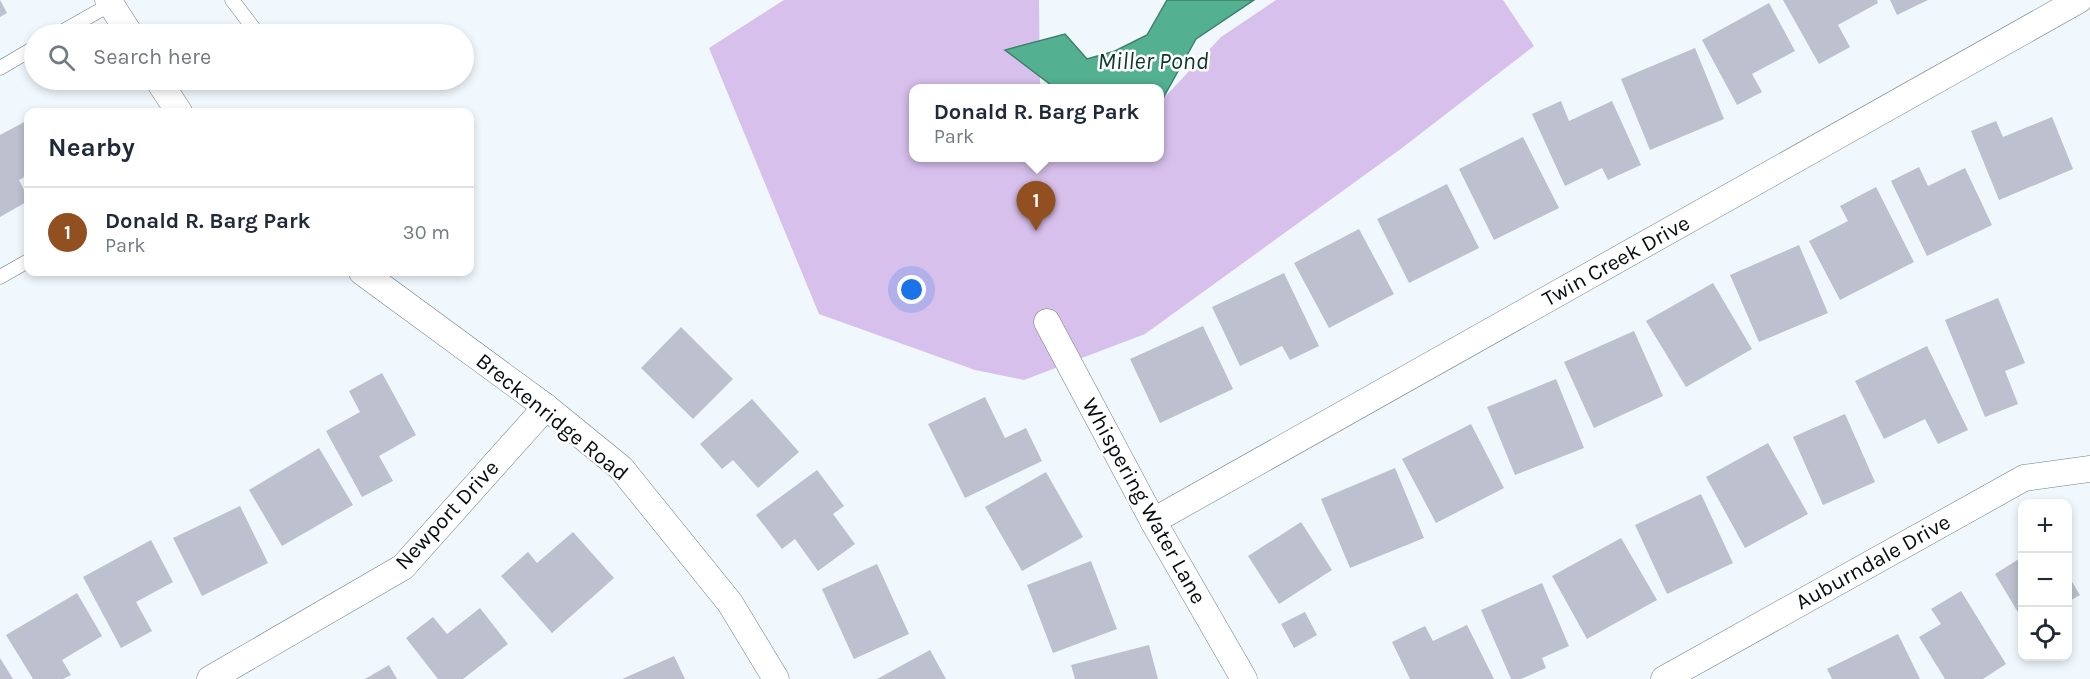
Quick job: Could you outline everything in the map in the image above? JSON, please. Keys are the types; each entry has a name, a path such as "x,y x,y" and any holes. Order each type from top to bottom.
{"street":[{"name":"Twin Creek Drive","path":"1153,521 2079,0"},
{"path":"110,2 124,24"},
{"path":"165,90 176,108"},
{"name":"Breckenridge Road","path":"367,276 546,407 621,468 730,603 776,679"},
{"name":"Whispering Water Lane","path":"1047,322 1153,521 1244,679"},
{"name":"Newport Drive","path":"210,679 403,567 546,407"},
{"name":"Auburndale Drive","path":"1664,679 2024,478 2090,469"}],"lane":[{"path":"232,0 250,24"},
{"path":"74,24 110,2"},
{"path":"0,68 24,54"},
{"path":"0,277 24,263"}],"shaded area":[{"path":"784,0 1039,0 1040,84 909,84 909,162 1164,162 1164,98 1221,37 1276,0 1503,0 1534,46 1402,148 1145,334 1024,380 975,370 819,314 709,48"}],"water":[{"name":"Miller Pond","path":"1167,0 1254,0 1196,39 1164,96 1164,84 1050,84 1005,50 1065,34 1087,59 1115,51 1147,35"}],"building":[{"path":"0,0 7,13 0,17"},
{"path":"1783,0 1877,0 1878,3 1838,25 1850,47 1819,64"},
{"path":"1890,0 1928,0 1897,15"},
{"path":"1769,3 1795,51 1752,74 1762,92 1737,105 1702,40"},
{"path":"1695,48 1724,119 1650,150 1621,79"},
{"path":"1561,101 1569,121 1612,101 1641,165 1608,180 1602,168 1565,186 1532,114"},
{"path":"2052,117 2073,169 1999,200 1971,131 1996,121 2003,137"},
{"path":"24,122 24,177 19,180 24,190 24,203 0,217 0,135"},
{"path":"1523,137 1559,208 1494,240 1459,169"},
{"path":"1919,167 1928,186 1965,168 1992,225 1927,256 1891,181"},
{"path":"1447,184 1479,248 1409,283 1377,219"},
{"path":"1876,187 1914,262 1840,300 1809,241 1848,221 1840,206"},
{"path":"1359,229 1394,294 1329,328 1294,263"},
{"path":"1799,245 1828,313 1759,342 1730,275"},
{"path":"1284,273 1319,346 1290,360 1282,346 1240,366 1212,307"},
{"path":"1713,283 1752,349 1686,387 1646,321"},
{"path":"1998,298 2025,363 2005,371 2018,404 1985,417 1945,320"},
{"path":"1203,326 1233,389 1160,423 1130,359"},
{"path":"681,327 733,379 693,419 641,368"},
{"path":"1634,331 1663,396 1594,428 1564,362"},
{"path":"1927,346 1968,430 1938,444 1925,419 1884,439 1855,381"},
{"path":"382,373 416,435 379,456 393,481 362,497 326,431 360,412 349,391"},
{"path":"1556,379 1584,448 1515,475 1487,407"},
{"path":"985,397 1005,438 1026,428 1042,461 965,498 928,424"},
{"path":"752,399 799,452 758,488 733,460 722,469 700,444"},
{"path":"1845,414 1875,482 1823,505 1793,437"},
{"path":"1471,424 1504,488 1436,523 1402,459"},
{"path":"1768,443 1808,514 1745,548 1706,477"},
{"path":"319,448 353,505 282,546 249,490"},
{"path":"1395,468 1424,538 1350,568 1321,499"},
{"path":"817,470 844,506 833,514 855,544 818,571 795,539 782,549 756,515"},
{"path":"1046,472 1083,537 1022,571 985,507"},
{"path":"1701,494 1733,563 1667,594 1635,525"},
{"path":"240,506 268,563 202,596 173,538"},
{"path":"1301,522 1332,570 1279,604 1248,556"},
{"path":"573,532 614,578 552,633 501,576 528,552 537,563"},
{"path":"1621,538 1657,600 1587,639 1552,576"},
{"path":"151,540 173,582 136,602 152,631 121,648 83,577"},
{"path":"2018,560 2018,612 1995,574"},
{"path":"1091,561 1117,629 1053,653 1027,585"},
{"path":"877,564 909,634 854,659 822,589"},
{"path":"2072,582 2080,595 2072,600"},
{"path":"1542,583 1569,646 1542,658 1546,668 1521,679 1511,679 1481,610"},
{"path":"1961,591 2006,664 1983,679 1945,679 1919,637 1941,624 1931,609"},
{"path":"77,593 102,636 62,660 71,675 63,679 33,679 6,635"},
{"path":"480,608 508,644 463,679 438,679 406,638 433,617 447,634"},
{"path":"1305,612 1317,635 1294,648 1281,624"},
{"path":"1467,625 1494,679 1410,679 1392,642 1425,626 1433,641"},
{"path":"1898,634 1920,679 1832,679 1827,669"},
{"path":"1149,645 1158,679 1075,679 1071,665"},
{"path":"930,650 946,679 877,679"},
{"path":"674,656 685,679 622,679"},
{"path":"0,658 13,679 0,679"},
{"path":"389,665 397,679 365,679"}],"place":[{"name":"Donald R. Barg Park","path":"1036,231"}]}
